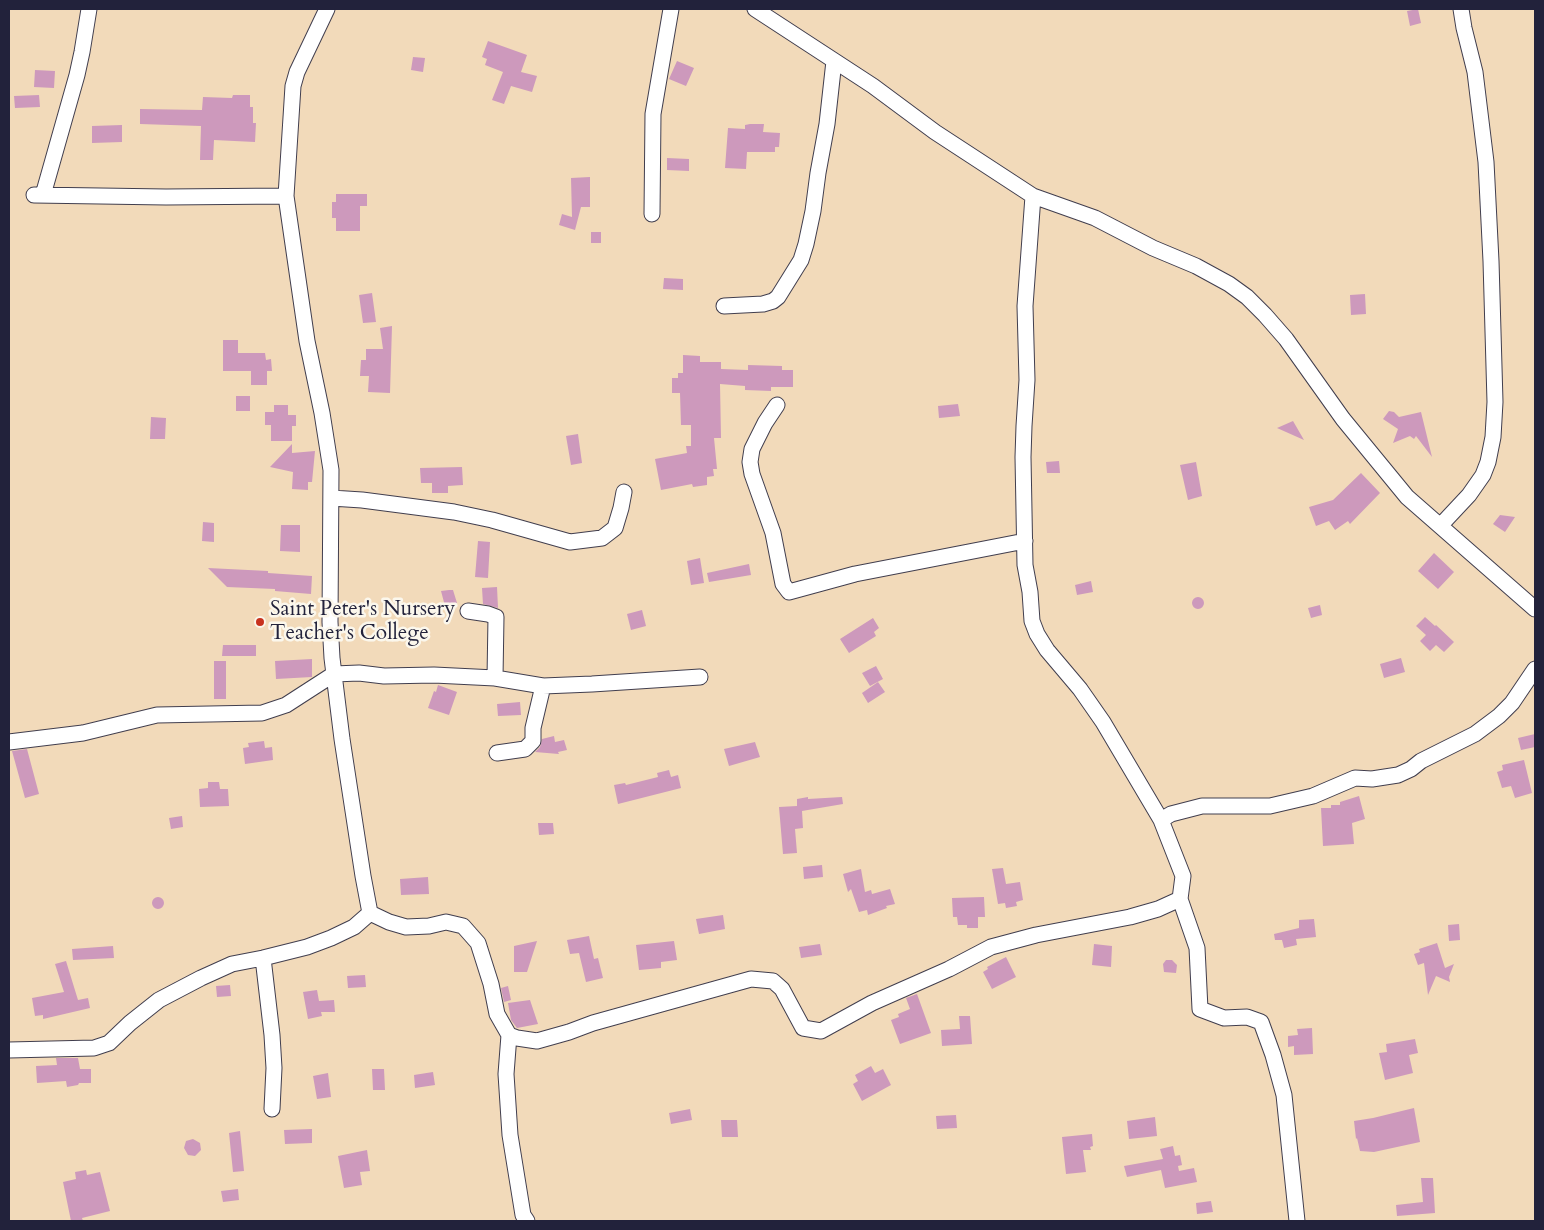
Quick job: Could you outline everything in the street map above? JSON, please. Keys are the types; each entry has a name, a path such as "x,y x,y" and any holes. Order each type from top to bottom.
{"street":[{"path":"89,9 77,75 38,195 286,196"},
{"path":"327,9 297,72 293,86 286,196 308,341 331,470 330,622 334,674 362,876 370,913"},
{"path":"652,214 653,114 671,9"},
{"path":"755,9 788,29 872,86 935,132 1033,196 1096,218 1153,248 1196,266 1229,284 1247,297 1286,339 1343,419 1401,490 1535,609"},
{"path":"1440,526 1469,495 1483,474 1488,462 1493,438 1495,402 1492,271 1486,162 1476,72 1460,9"},
{"path":"724,306 763,304 773,301 778,297 801,260 813,211 827,124 834,61"},
{"path":"1033,196 1024,306 1027,380 1023,457 1025,565 1030,592 1032,621 1037,634 1047,650 1080,689 1103,722 1161,820 1182,876 1180,899 1198,948 1200,1009 1224,1018 1247,1017 1261,1022 1273,1055 1284,1095 1297,1221"},
{"path":"777,405 765,423 752,449 750,462 752,474 773,533 783,584 788,592 847,576 1025,542"},
{"path":"331,498 362,500 454,512 492,520 570,542 602,538 615,528 624,492"},
{"path":"468,611 496,617 495,678"},
{"path":"1161,820 1171,814 1202,806 1270,806 1312,796 1355,778 1372,779 1398,775 1411,769 1421,761 1475,734 1500,716 1535,669"},
{"path":"9,742 83,733 157,716 262,713 286,705 334,674 359,673 384,676 434,675 495,678 543,686 700,677"},
{"path":"496,753 525,748 533,741 533,728 543,686"},
{"path":"509,1035 537,1041 569,1032 593,1022 751,979 773,981 782,988 802,1028 821,1031 872,1003 949,969 991,947 1130,917 1158,909 1180,899"},
{"path":"9,1050 94,1048 109,1043 130,1022 159,1000 232,964 306,947 331,938 354,927 370,913"},
{"path":"370,913 389,922 406,927 429,926 446,922 463,926 478,943 498,1014 509,1035 506,1074 510,1135 523,1215 527,1221"},
{"path":"263,958 273,1051 272,1109"}],"building":[{"path":"1418,9 1421,23 1410,26 1407,11"},
{"path":"488,41 527,55 521,72 537,76 532,92 511,86 504,104 492,100 503,72 485,65 487,59 482,57"},
{"path":"413,57 425,58 423,72 411,70"},
{"path":"677,61 694,68 686,86 669,79"},
{"path":"35,70 55,71 54,88 34,87"},
{"path":"39,95 40,107 15,108 14,96"},
{"path":"233,95 250,95 250,107 253,107 253,123 256,123 255,142 214,140 213,160 200,160 201,126 140,124 140,109 202,110 203,97 232,98"},
{"path":"764,124 763,132 780,133 779,147 775,147 775,152 747,152 746,169 725,168 728,128 745,129 745,125"},
{"path":"122,125 122,142 92,143 92,126"},
{"path":"667,158 689,159 689,171 667,170"},
{"path":"590,177 590,207 581,207 575,230 559,225 562,214 572,217 571,178"},
{"path":"336,194 367,194 367,206 360,206 360,231 336,231 336,218 332,218 332,202 336,202"},
{"path":"591,232 601,232 601,243 591,243"},
{"path":"664,278 683,279 683,290 663,289"},
{"path":"372,293 376,322 363,323 359,295"},
{"path":"1365,294 1366,314 1351,315 1350,295"},
{"path":"392,326 390,393 368,392 369,376 360,376 361,360 366,360 366,349 383,349 380,328"},
{"path":"223,340 238,340 238,353 265,353 266,360 271,359 272,371 267,371 267,385 251,385 251,371 223,371"},
{"path":"683,355 700,356 700,362 721,362 721,369 748,370 748,365 782,366 782,370 793,370 793,387 771,387 771,391 745,390 745,386 720,384 721,438 714,438 717,469 713,469 714,476 707,477 707,485 693,487 692,484 661,490 655,459 687,453 686,446 691,446 691,425 681,425 680,393 672,393 672,378 678,378 678,373 683,373"},
{"path":"236,396 250,396 250,411 236,411"},
{"path":"958,404 960,416 939,418 938,406"},
{"path":"274,405 288,405 288,415 296,415 296,426 292,426 292,441 271,441 271,425 265,425 265,412 274,412"},
{"path":"1389,411 1394,412 1399,417 1421,412 1432,457 1416,436 1414,439 1410,436 1393,443 1398,429 1383,419"},
{"path":"151,417 166,418 165,439 150,439"},
{"path":"1293,421 1304,440 1277,428"},
{"path":"578,434 582,463 571,465 566,436"},
{"path":"292,444 292,453 315,451 312,482 308,482 308,490 292,489 293,472 270,467"},
{"path":"1059,461 1060,473 1047,473 1046,462"},
{"path":"1196,462 1202,496 1188,500 1180,465"},
{"path":"462,467 463,485 448,486 448,493 432,493 432,483 421,483 420,468"},
{"path":"1361,473 1380,493 1350,524 1348,521 1335,530 1329,521 1316,526 1309,507 1333,500"},
{"path":"1500,515 1515,517 1505,532 1493,524"},
{"path":"203,522 214,523 214,542 202,541"},
{"path":"281,525 300,525 300,552 280,551"},
{"path":"478,541 490,542 488,578 475,577"},
{"path":"1434,553 1454,572 1438,589 1418,571"},
{"path":"700,558 704,583 691,585 687,561"},
{"path":"749,564 751,575 709,582 707,573"},
{"path":"208,568 268,571 268,573 312,576 311,594 275,591 275,589 227,587"},
{"path":"1091,581 1093,592 1077,595 1075,585"},
{"path":"497,587 498,608 483,604 482,588"},
{"path":"453,590 457,603 445,606 441,591"},
{"path":"1198,597 1204,603 1198,609 1192,603"},
{"path":"1320,605 1322,615 1311,618 1308,608"},
{"path":"642,610 646,626 631,630 627,614"},
{"path":"1425,617 1454,642 1444,652 1436,645 1430,651 1420,641 1426,635 1416,626"},
{"path":"873,618 879,628 874,632 876,636 849,653 840,639"},
{"path":"223,645 256,645 256,656 222,656"},
{"path":"1401,658 1405,672 1384,678 1380,664"},
{"path":"312,659 312,677 276,679 275,661"},
{"path":"214,661 226,661 226,699 214,699"},
{"path":"876,666 883,679 870,686 862,673"},
{"path":"878,682 885,692 868,703 862,693"},
{"path":"438,685 457,692 449,715 428,708"},
{"path":"520,702 521,715 498,716 497,704"},
{"path":"1535,734 1535,747 1521,750 1518,738"},
{"path":"554,736 555,742 564,740 567,750 558,752 559,754 535,752 540,747 542,739"},
{"path":"264,741 265,748 272,747 273,760 245,764 243,748 249,747 248,743"},
{"path":"755,742 760,757 729,766 724,749"},
{"path":"27,749 39,794 25,798 12,751"},
{"path":"1524,760 1532,793 1515,798 1511,786 1502,788 1497,772 1503,770 1502,765"},
{"path":"669,770 671,777 678,775 681,788 618,804 614,785 625,783 626,785 658,777 657,773"},
{"path":"208,782 219,782 220,789 228,789 229,806 200,807 199,789 208,788"},
{"path":"1359,796 1365,819 1352,823 1354,844 1323,846 1321,808 1331,808 1331,805 1340,805 1340,802"},
{"path":"808,797 808,799 842,797 843,804 802,811 803,828 795,829 797,853 783,854 779,807 797,806 797,799"},
{"path":"182,816 183,827 171,829 169,818"},
{"path":"538,823 553,823 554,834 539,835"},
{"path":"822,865 823,877 804,879 803,867"},
{"path":"1003,868 1006,884 1020,882 1023,900 1016,902 1017,906 1006,908 1005,903 998,904 992,869"},
{"path":"861,869 865,892 871,890 872,894 890,889 895,904 886,906 887,908 868,915 867,910 859,912 851,889 848,892 843,874"},
{"path":"428,877 429,894 401,895 400,879"},
{"path":"158,897 164,903 158,909 152,903"},
{"path":"984,897 985,917 978,917 978,928 967,928 967,925 958,925 957,917 953,917 952,898"},
{"path":"723,915 725,929 699,934 696,919"},
{"path":"1314,919 1316,937 1296,939 1297,945 1284,948 1282,940 1275,940 1274,934 1299,928 1299,920"},
{"path":"1459,924 1460,940 1449,941 1448,925"},
{"path":"589,936 594,959 598,958 603,978 586,982 579,953 570,954 567,940"},
{"path":"537,941 527,972 514,972 514,946"},
{"path":"674,941 677,960 661,962 661,968 639,970 636,945"},
{"path":"1437,943 1445,968 1454,964 1449,977 1450,982 1436,976 1428,995 1424,963 1418,965 1414,954 1420,952 1419,949"},
{"path":"820,944 822,955 801,958 799,947"},
{"path":"1094,944 1112,946 1111,967 1092,965"},
{"path":"113,946 114,958 73,960 72,949"},
{"path":"1006,957 1016,977 992,989 983,972 988,969 987,967"},
{"path":"1166,960 1172,960 1177,965 1176,973 1164,972 1163,964"},
{"path":"66,961 78,1000 88,998 90,1008 43,1019 43,1015 35,1016 32,998 64,992 55,964"},
{"path":"365,975 366,987 348,988 347,976"},
{"path":"230,985 231,996 217,997 216,986"},
{"path":"508,986 511,1000 504,1002 501,988"},
{"path":"317,990 319,1001 334,1000 335,1012 321,1012 322,1016 308,1019 303,992"},
{"path":"917,994 931,1033 900,1044 891,1020 899,1017 898,1014 910,1009 906,998"},
{"path":"530,1000 538,1024 517,1028 511,1020 508,1003"},
{"path":"959,1016 970,1016 972,1044 942,1046 941,1030 960,1029"},
{"path":"1312,1028 1313,1054 1294,1055 1294,1046 1288,1047 1288,1036 1298,1035 1297,1029"},
{"path":"1415,1039 1418,1053 1409,1055 1413,1073 1385,1080 1379,1053 1387,1052 1386,1044"},
{"path":"56,1058 78,1058 80,1069 91,1069 91,1083 79,1083 78,1085 67,1087 66,1081 37,1083 36,1066 57,1065"},
{"path":"871,1066 875,1073 883,1069 891,1085 862,1101 853,1084 858,1081 855,1075"},
{"path":"372,1069 384,1069 385,1090 373,1090"},
{"path":"433,1072 435,1085 415,1088 414,1075"},
{"path":"328,1073 331,1097 317,1099 313,1076"},
{"path":"1414,1108 1420,1142 1374,1152 1360,1151 1356,1139 1354,1121"},
{"path":"690,1109 692,1120 671,1124 669,1113"},
{"path":"956,1115 957,1128 937,1129 936,1116"},
{"path":"1155,1117 1157,1136 1129,1139 1127,1121"},
{"path":"721,1120 737,1120 738,1137 722,1137"},
{"path":"312,1129 312,1143 285,1144 284,1130"},
{"path":"240,1131 244,1171 233,1172 229,1133"},
{"path":"1092,1134 1093,1146 1090,1147 1091,1150 1083,1150 1086,1172 1066,1174 1062,1137"},
{"path":"193,1139 200,1143 201,1150 195,1156 188,1155 184,1148 186,1141"},
{"path":"1173,1146 1175,1156 1180,1155 1182,1165 1178,1166 1179,1171 1194,1168 1197,1182 1165,1188 1161,1170 1127,1177 1124,1166 1163,1159 1160,1149"},
{"path":"367,1150 370,1171 360,1172 362,1185 344,1188 338,1156"},
{"path":"86,1170 87,1175 100,1172 110,1211 82,1218 83,1221 71,1221 63,1182 76,1179 75,1172"},
{"path":"1421,1178 1433,1178 1435,1213 1397,1216 1396,1205 1423,1202"},
{"path":"238,1189 239,1200 223,1202 221,1191"},
{"path":"1211,1201 1213,1212 1197,1214 1196,1203"}],"place":[{"name":"Saint Peter's Nursery Teacher's College","path":"260,622"}]}
